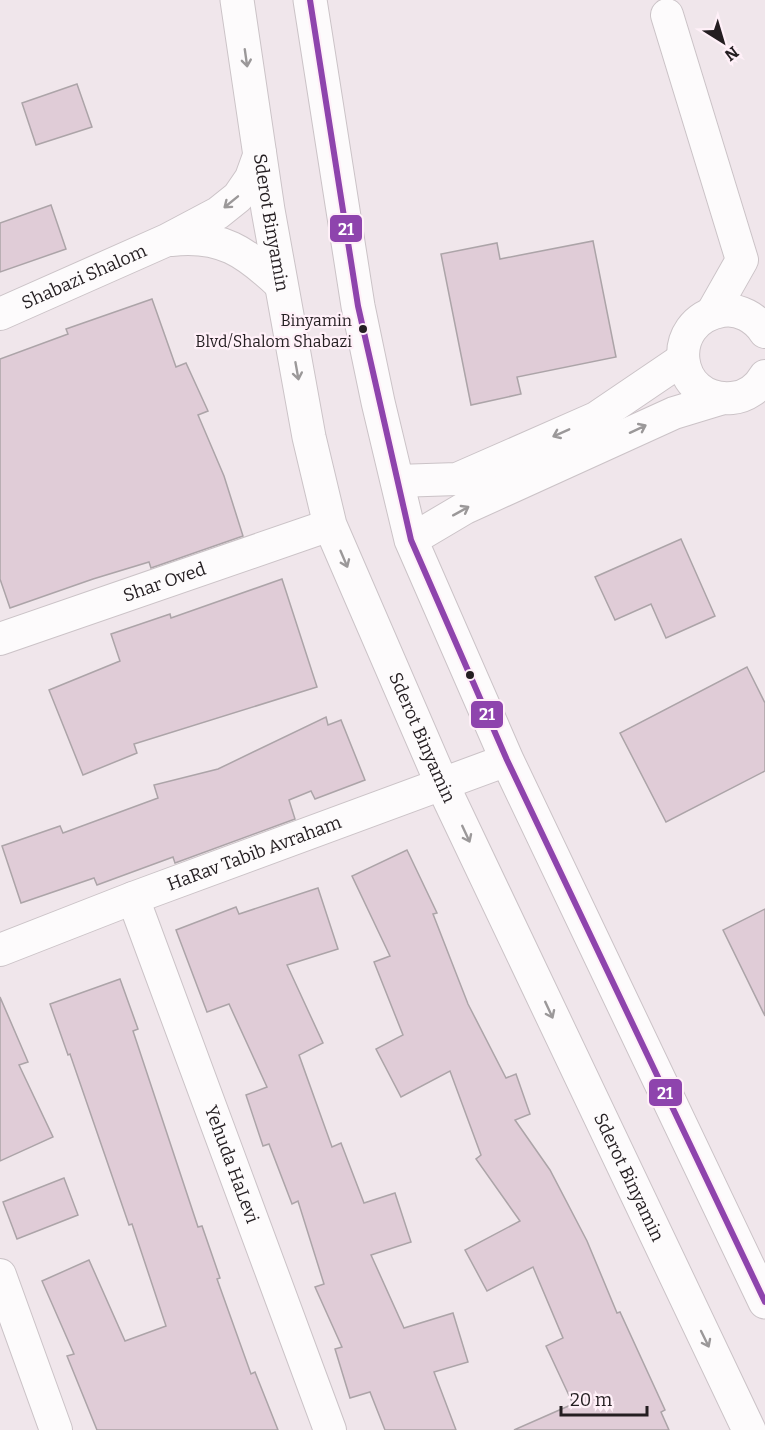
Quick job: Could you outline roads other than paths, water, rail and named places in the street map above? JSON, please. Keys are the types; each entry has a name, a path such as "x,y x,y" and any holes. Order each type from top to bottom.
{"main road":[{"name":"Sderot Binyamin","path":"237,0 281,285 309,437 330,525 442,784 749,1430"},
{"path":"310,0 358,306 411,540 507,760 765,1302"}],"street":[{"path":"668,15 742,260 712,313"},
{"name":"Shabazi Shalom","path":"0,314 167,240 218,213 238,197 251,178 260,153"},
{"name":"Shabazi Shalom","path":"167,240 197,237 229,245 255,260 281,285"},
{"path":"720,399 706,394 686,373 683,360 684,345 689,331 699,320 712,313 726,310 741,312 754,319 765,330"},
{"path":"397,481 457,479 596,418 683,360"},
{"path":"411,540 465,508 674,412 720,399 735,398 763,386"},
{"name":"Shar Oved","path":"0,639 330,525"},
{"name":"HaRav Tabib Avraham","path":"0,950 133,898 507,760"},
{"name":"Yehuda HaLevi","path":"133,898 330,1430"},
{"path":"2,1290 56,1430"}],"place":[{"name":"Binyamin Blvd/Shalom Shabazi","path":"363,329"}]}
